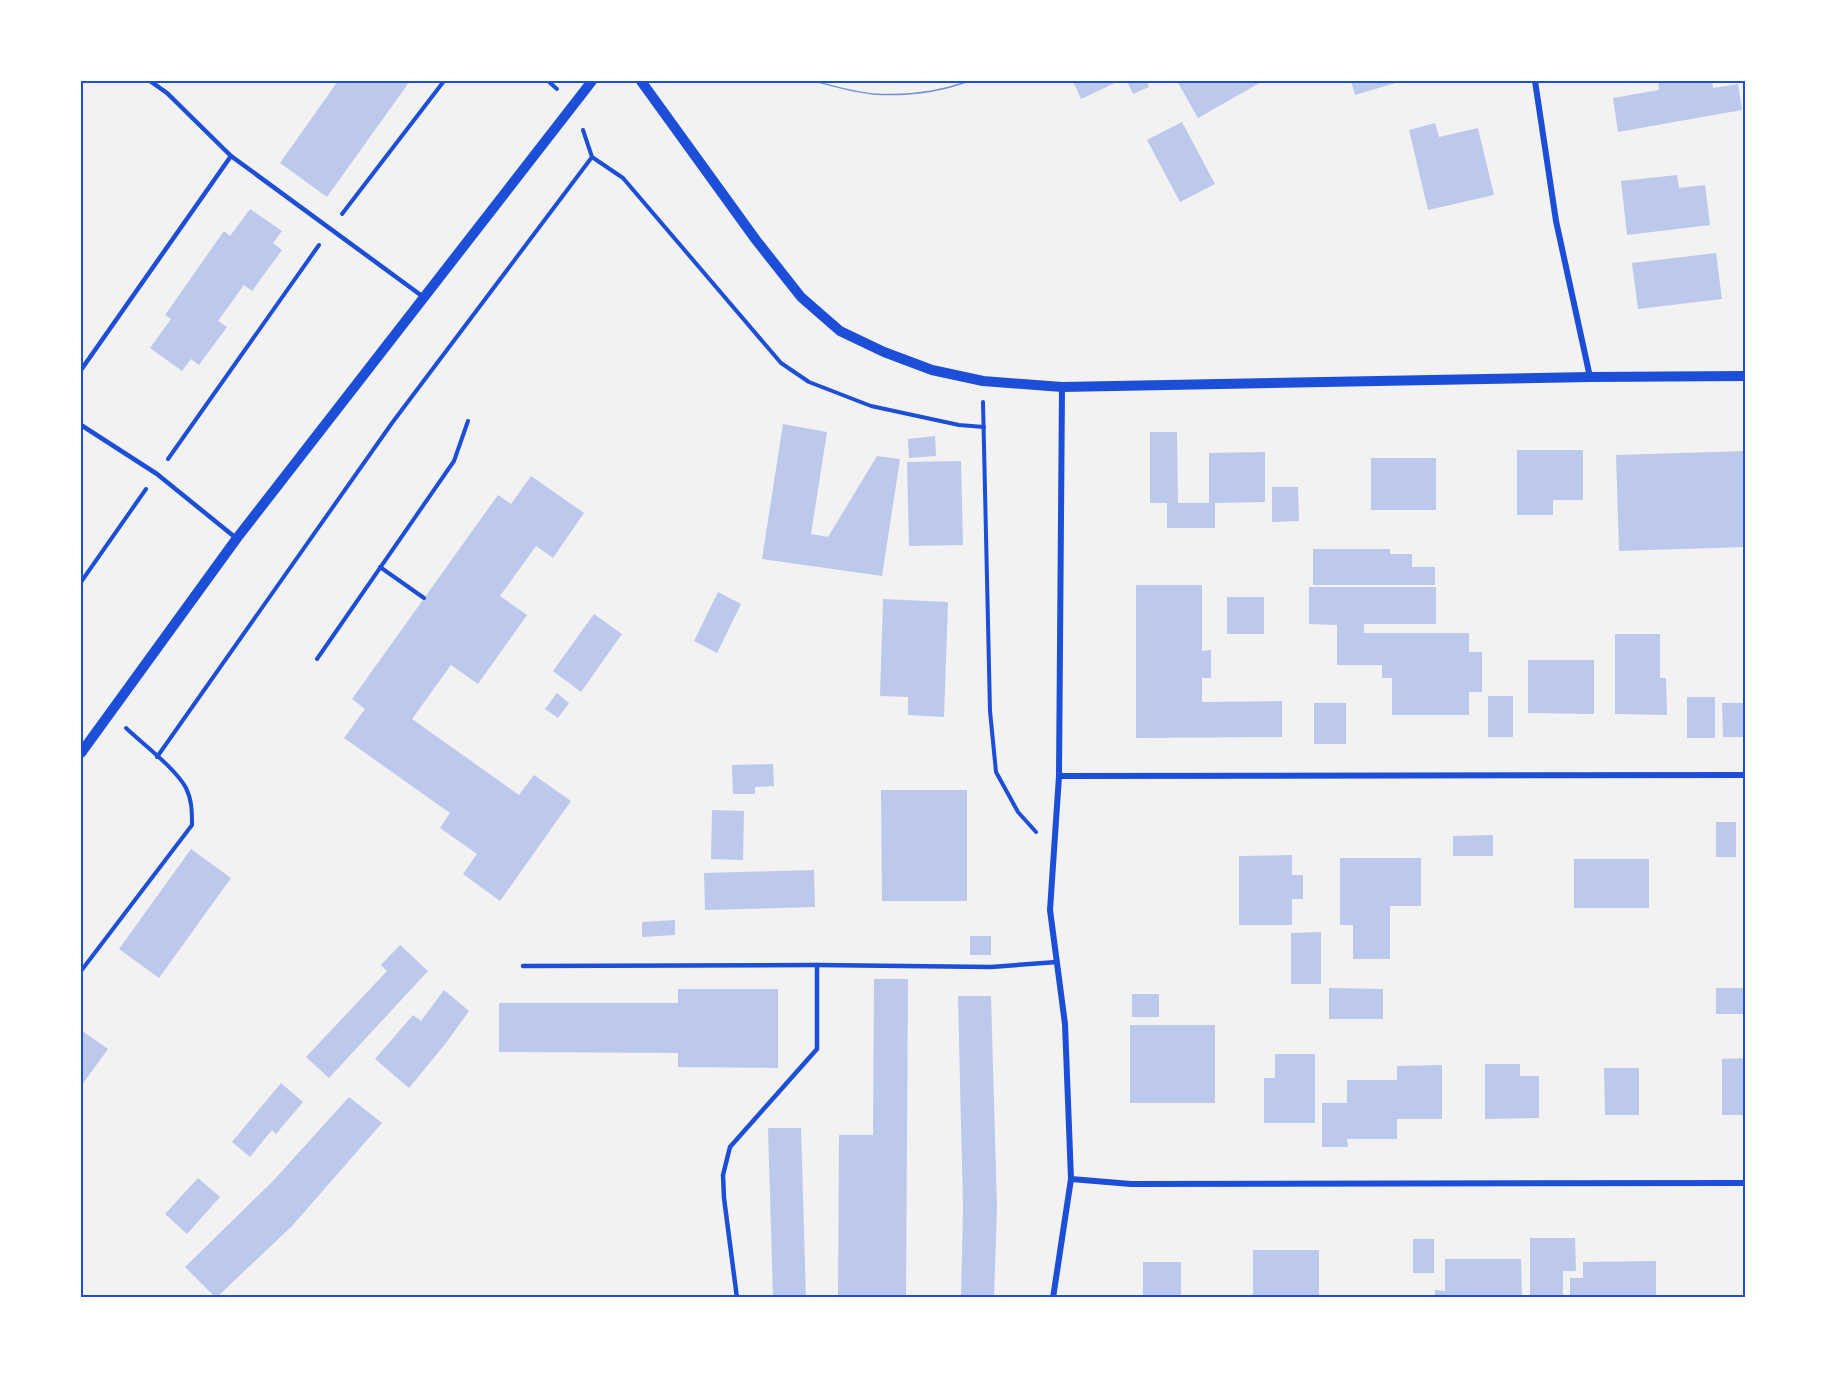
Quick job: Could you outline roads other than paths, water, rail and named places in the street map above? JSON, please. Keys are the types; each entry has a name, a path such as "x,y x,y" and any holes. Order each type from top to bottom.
{"street":[{"path":"81,753 237,538 592,81"},
{"path":"641,81 756,240 801,297 840,331 884,352 932,370 983,381 1062,387 1746,376"},
{"path":"1534,81 1556,221 1590,377"},
{"path":"1053,1298 1071,1179 1065,1024 1050,910 1059,776 1062,387"},
{"path":"1059,776 1746,775"},
{"path":"1071,1179 1131,1184 1746,1183"}],"lane":[{"path":"150,81 167,93 231,156 424,298"},
{"path":"81,370 231,156"},
{"path":"81,425 157,474 237,538"},
{"path":"523,966 991,967 1057,962"},
{"path":"737,1298 723,1175 730,1147 817,1049 817,965"}],"tram line":[{"path":"814,81 873,94 909,94 969,81"}]}
